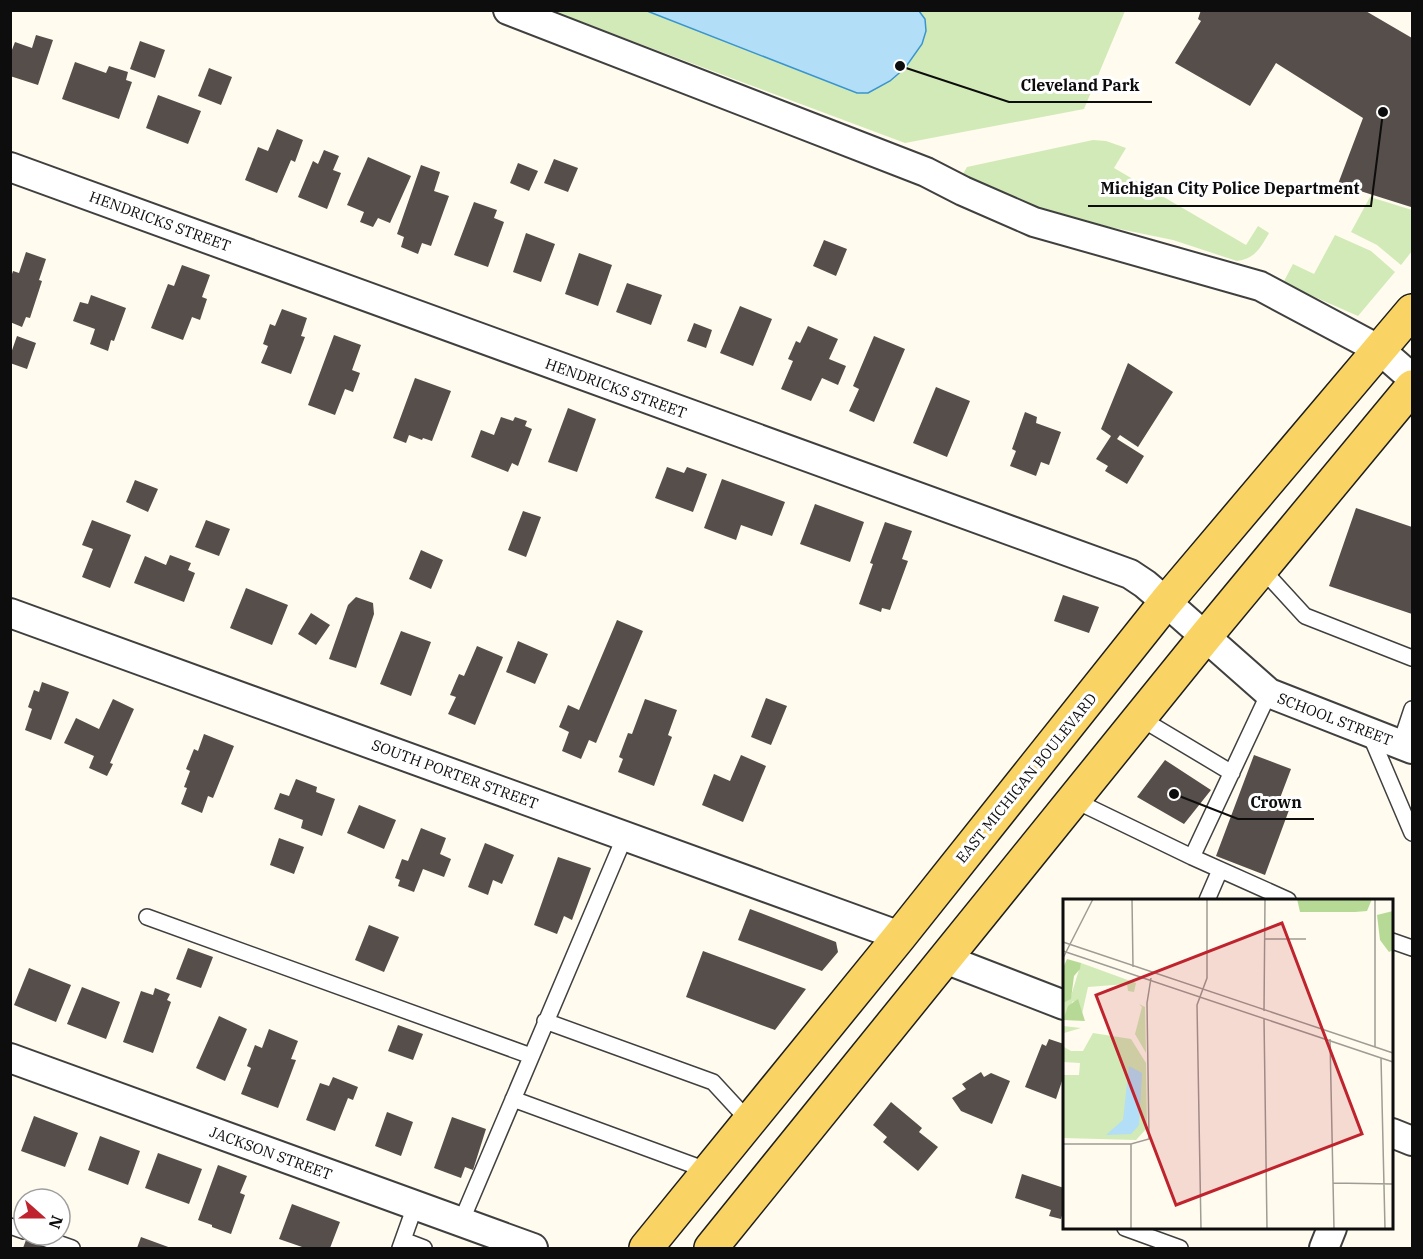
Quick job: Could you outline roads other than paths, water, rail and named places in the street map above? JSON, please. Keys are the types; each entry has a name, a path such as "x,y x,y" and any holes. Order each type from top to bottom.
{"main road":[{"name":"EAST MICHIGAN BOULEVARD","path":"645,1248 900,936 1166,602 1413,311"},
{"path":"711,1248 1205,637 1413,387"}],"street":[{"path":"508,10 926,172 1034,222 1260,286 1380,350 1413,378"},
{"name":"HENDRICKS STREET","path":"10,167 1130,574 1205,637"},
{"name":"SOUTH PORTER STREET","path":"10,613 900,936"},
{"name":"SCHOOL STREET","path":"1205,637 1269,693 1406,747"},
{"path":"945,959 1063,1004"},
{"name":"JACKSON STREET","path":"10,1058 532,1248"},
{"path":"1393,1133 1413,1142"},
{"path":"1324,1248 1331,1229"}],"lane":[{"path":"1262,569 1305,616 1413,658"},
{"path":"1192,857 1269,693"},
{"path":"1406,747 1413,709"},
{"path":"1140,718 1232,773"},
{"path":"1369,732 1413,833"},
{"path":"1074,800 1286,899"},
{"path":"461,1222 625,836"},
{"path":"1207,899 1220,870"},
{"path":"147,918 531,1056"},
{"path":"1393,941 1413,948"},
{"path":"545,1021 713,1082 749,1121"},
{"path":"513,1098 709,1170"},
{"path":"415,1206 402,1244 424,1248"},
{"path":"1130,1229 1180,1248"}],"water":[{"path":"647,11 919,11 925,19 926,31 922,44 905,68 890,81 868,93 857,93"}],"place":[{"name":"Cleveland Park","path":"900,66"},
{"name":"Michigan City Police Department","path":"1383,112"},
{"name":"Crown","path":"1174,794"}]}
